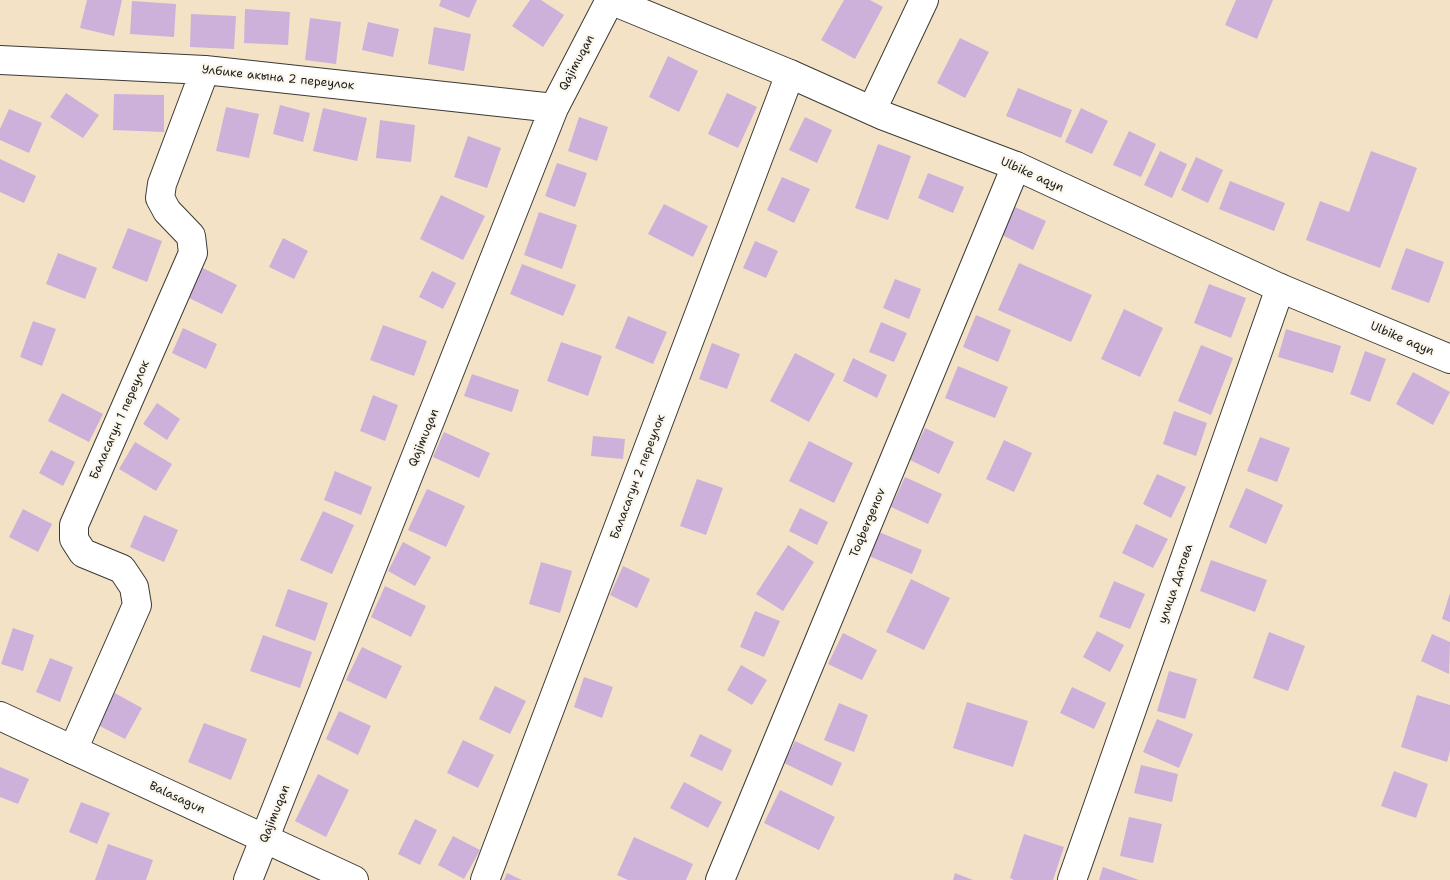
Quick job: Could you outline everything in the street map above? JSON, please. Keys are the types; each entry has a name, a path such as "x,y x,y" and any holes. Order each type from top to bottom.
{"street":[{"name":"Ulbike aqyn","path":"610,0 872,110 1016,166 1280,288 1450,359"},
{"name":"Qajimuqan","path":"248,880 554,108 610,0"},
{"path":"872,110 924,0"},
{"name":"Улбике акына 2 переулок","path":"0,60 205,70 554,108"},
{"name":"Баласагун 1 переулок","path":"73,750 137,605 134,587 122,569 83,553 74,539 74,525 193,253 191,236 167,211 160,198 162,184 205,70"},
{"name":"Баласагун 2 переулок","path":"485,880 790,74"},
{"name":"Toqbergenov","path":"720,880 1016,166"},
{"name":"улица Датова","path":"1072,880 1280,288"},
{"name":"Balasagun","path":"0,716 354,880"}],"building":[{"path":"87,0 122,0 114,36 80,28"},
{"path":"441,0 477,0 469,18 439,6"},
{"path":"530,0 541,0 564,15 543,47 512,26"},
{"path":"844,0 870,0 883,7 855,59 821,40"},
{"path":"1236,0 1273,0 1257,39 1225,25"},
{"path":"132,1 176,4 174,37 130,34"},
{"path":"245,9 290,12 288,45 244,43"},
{"path":"191,14 236,16 234,49 190,47"},
{"path":"310,18 341,22 336,64 305,60"},
{"path":"368,22 399,29 393,57 362,50"},
{"path":"434,27 471,34 464,71 428,64"},
{"path":"960,38 989,52 965,98 937,83"},
{"path":"668,56 698,71 679,112 649,97"},
{"path":"1018,88 1072,110 1061,138 1006,116"},
{"path":"66,93 99,115 83,138 50,117"},
{"path":"727,93 757,107 738,148 708,134"},
{"path":"114,94 164,95 164,132 113,130"},
{"path":"280,105 310,113 303,142 273,134"},
{"path":"226,107 259,114 249,158 216,151"},
{"path":"323,108 367,118 357,161 313,151"},
{"path":"1081,108 1108,121 1092,154 1065,142"},
{"path":"9,109 42,123 29,153 0,140 0,129"},
{"path":"579,117 608,127 597,161 568,151"},
{"path":"805,117 832,130 817,163 789,150"},
{"path":"380,120 415,125 411,162 376,158"},
{"path":"1129,131 1156,144 1141,177 1113,165"},
{"path":"468,136 501,148 487,188 454,177"},
{"path":"878,144 911,156 888,220 855,208"},
{"path":"1160,151 1187,164 1172,198 1144,185"},
{"path":"1371,151 1417,168 1380,268 1306,240 1320,201 1349,212"},
{"path":"1196,157 1223,170 1208,203 1181,190"},
{"path":"0,159 36,176 24,203 0,192"},
{"path":"557,163 587,173 575,207 545,196"},
{"path":"928,173 964,187 953,213 918,198"},
{"path":"782,177 810,189 794,223 767,210"},
{"path":"1230,181 1285,203 1274,231 1219,209"},
{"path":"441,195 485,216 463,260 420,239"},
{"path":"664,204 708,226 693,257 648,234"},
{"path":"1015,207 1046,221 1033,250 1002,235"},
{"path":"539,212 577,225 562,269 524,255"},
{"path":"128,228 162,241 147,282 112,268"},
{"path":"283,238 308,251 294,279 269,267"},
{"path":"755,241 778,251 766,278 743,268"},
{"path":"1406,248 1444,262 1429,303 1391,289"},
{"path":"58,253 97,268 85,299 46,284"},
{"path":"1019,263 1092,295 1071,342 998,310"},
{"path":"522,264 576,285 563,316 510,294"},
{"path":"201,267 237,285 222,314 187,297"},
{"path":"432,271 456,283 443,309 419,297"},
{"path":"895,279 921,289 909,319 883,308"},
{"path":"1209,284 1246,298 1231,338 1194,323"},
{"path":"1124,309 1163,328 1140,377 1101,359"},
{"path":"976,315 1011,330 998,362 963,347"},
{"path":"628,316 667,332 653,364 615,348"},
{"path":"33,321 56,329 42,366 20,357"},
{"path":"881,322 907,333 894,362 869,352"},
{"path":"383,325 427,341 414,376 370,360"},
{"path":"183,328 217,344 206,369 172,353"},
{"path":"1286,329 1341,346 1333,373 1278,357"},
{"path":"561,342 602,356 588,396 547,381"},
{"path":"712,343 740,354 727,389 699,379"},
{"path":"1201,345 1233,358 1211,415 1178,401"},
{"path":"1365,351 1386,359 1370,402 1350,394"},
{"path":"795,353 835,374 809,422 770,401"},
{"path":"853,358 887,375 877,398 843,381"},
{"path":"958,366 1008,387 995,418 945,398"},
{"path":"1413,372 1450,392 1433,425 1396,404"},
{"path":"472,374 519,390 512,412 464,396"},
{"path":"62,393 103,414 89,442 48,421"},
{"path":"373,395 398,405 385,441 360,431"},
{"path":"157,403 180,419 167,440 143,424"},
{"path":"1174,411 1207,423 1196,456 1163,444"},
{"path":"925,428 954,442 939,474 910,460"},
{"path":"444,432 490,453 479,478 433,457"},
{"path":"593,436 625,439 623,459 591,456"},
{"path":"1260,437 1290,448 1277,482 1247,471"},
{"path":"1004,440 1032,453 1014,492 986,479"},
{"path":"809,441 853,463 834,503 789,481"},
{"path":"135,442 172,464 156,491 119,469"},
{"path":"51,450 75,462 63,486 39,473"},
{"path":"335,471 372,487 361,515 324,500"},
{"path":"1157,474 1186,487 1171,518 1143,504"},
{"path":"905,477 942,494 928,524 891,507"},
{"path":"697,479 723,488 706,535 680,526"},
{"path":"1246,488 1283,505 1266,544 1229,527"},
{"path":"427,489 465,506 446,547 408,530"},
{"path":"800,508 828,522 817,545 789,531"},
{"path":"23,509 52,524 38,552 9,537"},
{"path":"323,511 354,525 332,574 300,560"},
{"path":"144,515 178,530 164,562 130,547"},
{"path":"1136,524 1168,539 1153,568 1122,553"},
{"path":"879,532 922,550 912,574 869,556"},
{"path":"403,542 431,557 415,586 388,571"},
{"path":"788,545 814,562 783,611 756,594"},
{"path":"1211,560 1267,580 1255,612 1200,591"},
{"path":"541,562 572,571 560,613 529,604"},
{"path":"623,566 650,579 637,608 610,595"},
{"path":"911,579 950,598 924,650 886,632"},
{"path":"1114,581 1145,594 1130,629 1099,617"},
{"path":"385,586 426,606 411,637 371,617"},
{"path":"288,589 328,603 315,641 275,626"},
{"path":"1450,593 1450,622 1442,619"},
{"path":"755,611 780,621 764,657 740,647"},
{"path":"13,628 34,635 23,671 1,664"},
{"path":"1097,631 1124,645 1110,672 1083,657"},
{"path":"1269,632 1305,646 1288,691 1253,678"},
{"path":"843,633 877,650 862,680 828,664"},
{"path":"1432,634 1450,642 1449,674 1421,661"},
{"path":"263,635 312,652 300,688 250,671"},
{"path":"362,647 402,666 386,699 346,680"},
{"path":"50,658 73,667 60,702 36,692"},
{"path":"741,665 767,680 752,705 727,690"},
{"path":"1169,671 1197,679 1185,719 1157,711"},
{"path":"584,677 613,687 602,718 574,707"},
{"path":"495,686 526,701 510,734 479,719"},
{"path":"1072,687 1106,703 1094,729 1060,713"},
{"path":"111,691 142,708 125,739 94,723"},
{"path":"1417,695 1450,705 1450,751 1447,762 1401,747"},
{"path":"967,702 1028,721 1013,767 953,748"},
{"path":"839,703 868,715 854,752 824,740"},
{"path":"339,711 371,726 358,755 326,739"},
{"path":"1157,719 1193,734 1179,768 1143,752"},
{"path":"204,723 247,739 231,780 188,762"},
{"path":"700,734 732,750 722,771 690,756"},
{"path":"463,740 494,755 478,788 447,773"},
{"path":"795,741 842,763 832,786 784,763"},
{"path":"1141,765 1178,774 1172,802 1134,793"},
{"path":"0,767 29,779 18,804 0,797"},
{"path":"1394,771 1428,784 1416,818 1381,806"},
{"path":"318,774 349,790 326,837 295,821"},
{"path":"684,782 722,802 708,828 670,808"},
{"path":"780,790 835,817 819,850 764,823"},
{"path":"81,802 110,813 97,844 69,832"},
{"path":"1129,817 1162,824 1153,863 1120,856"},
{"path":"415,819 437,830 420,865 398,854"},
{"path":"1024,834 1064,847 1053,880 1014,880 1010,878"},
{"path":"453,836 480,850 464,879 438,865"},
{"path":"634,837 693,864 686,880 628,880 617,875"},
{"path":"108,844 153,860 146,880 95,880"},
{"path":"1103,867 1139,880 1099,880"},
{"path":"507,873 522,880 504,880"},
{"path":"955,873 973,880 953,880"}]}
